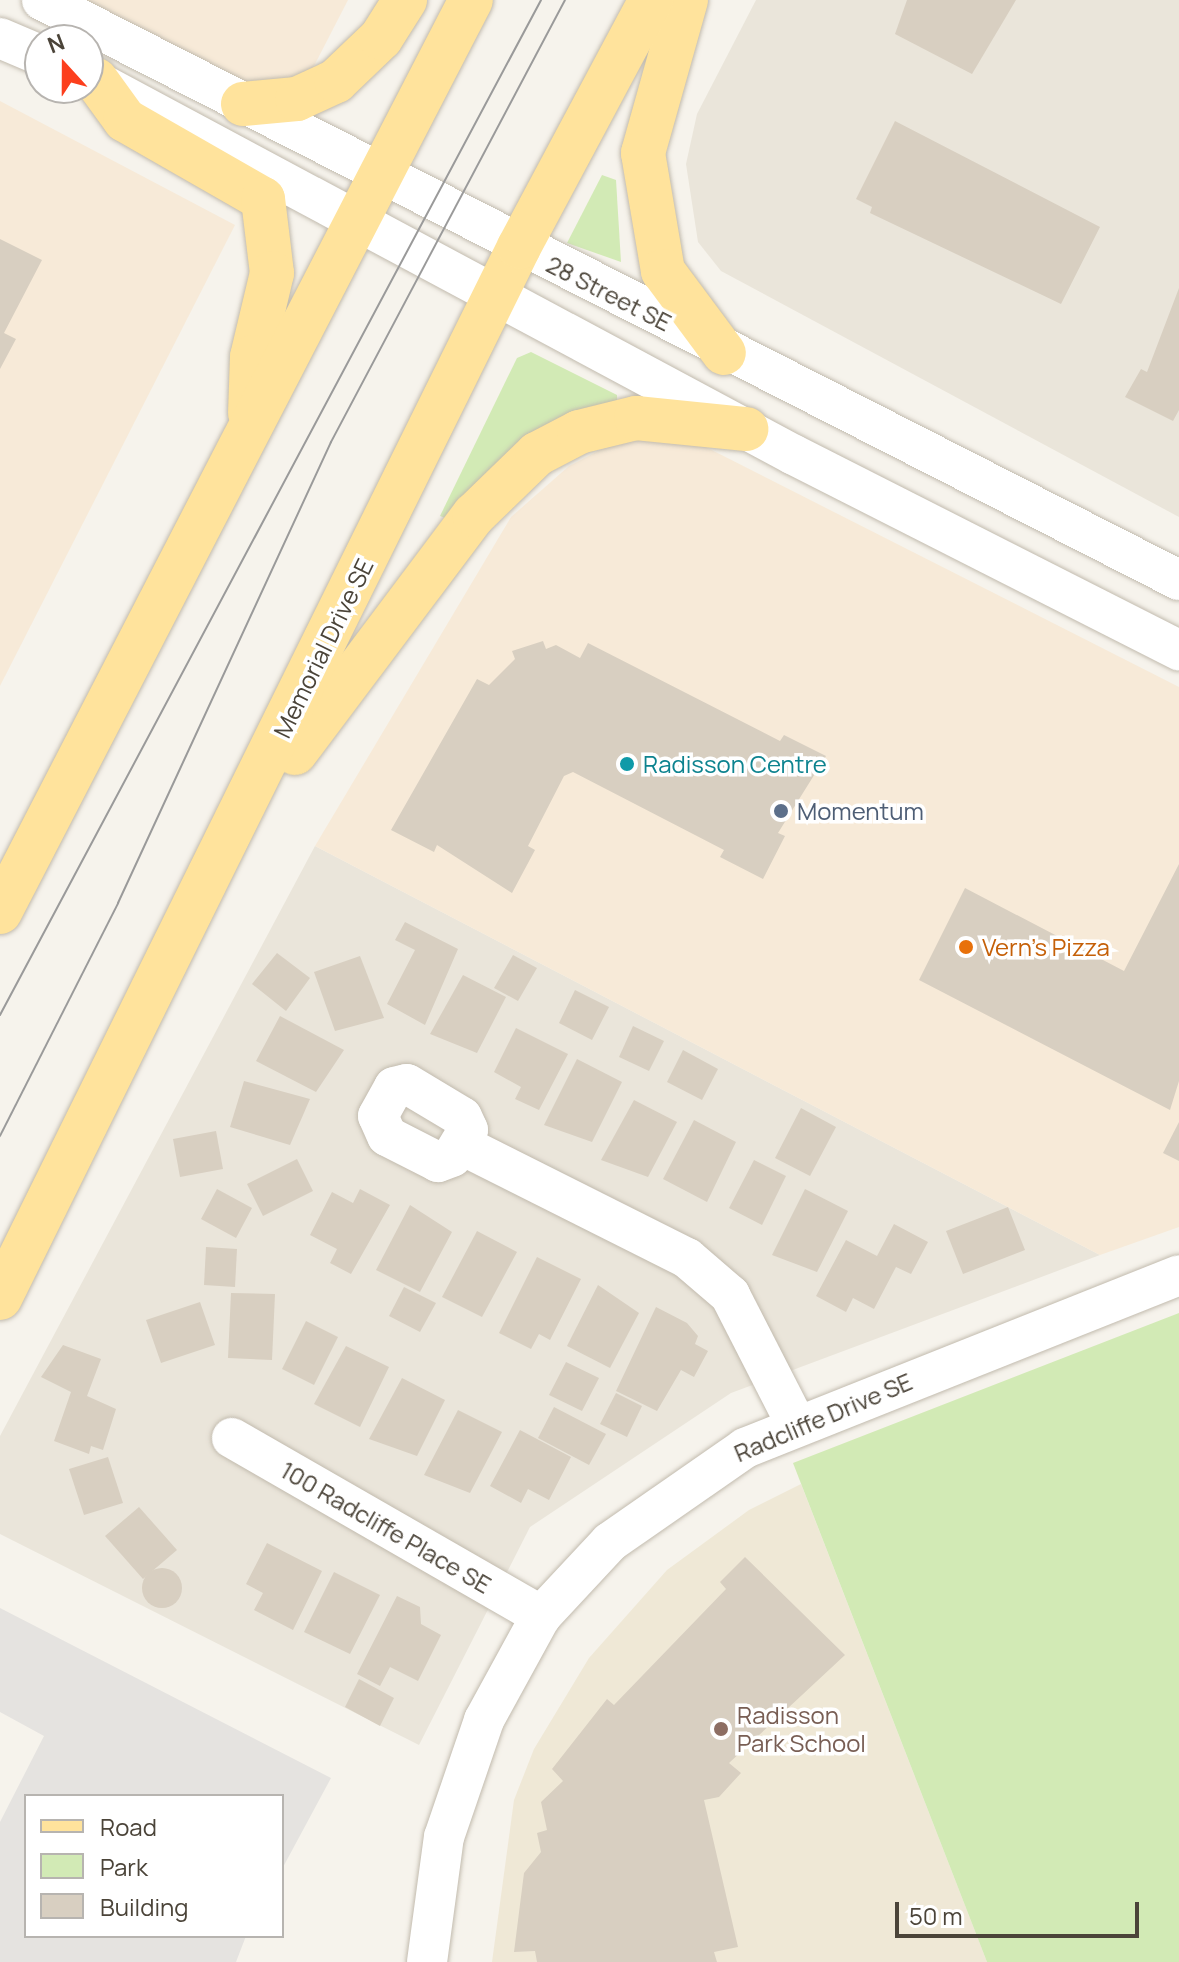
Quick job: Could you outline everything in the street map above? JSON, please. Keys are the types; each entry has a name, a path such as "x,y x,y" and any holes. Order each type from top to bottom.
{"main road":[{"path":"243,104 297,99 336,81 381,38 405,0"},
{"path":"0,912 471,0"},
{"name":"Memorial Drive SE","path":"0,1298 519,247 651,0"},
{"path":"686,0 643,153 663,271 724,353"},
{"path":"104,93 125,120 263,199 272,273 252,357 250,424"},
{"path":"241,815 270,789 474,515 522,465 579,432 636,418 746,429"}],"street":[{"name":"28 Street SE","path":"42,0 724,353 1179,580"},
{"path":"0,38 24,48"},
{"path":"104,84 746,429 1179,650"},
{"path":"462,1145 687,1258 730,1295 796,1424"},
{"name":"Radcliffe Drive SE","path":"427,1962 455,1797 489,1708 541,1616 648,1510 796,1424 1179,1275"},
{"name":"100 Radcliffe Place SE","path":"232,1438 541,1616"}],"shaded area":[{"path":"42,0 348,0 297,99 243,104 104,32 104,24 88,24"},
{"path":"756,0 1179,0 1179,517 721,271 698,242 686,164 697,114"},
{"path":"0,101 235,225 0,686"},
{"path":"655,436 688,438 1179,687 1179,1227 1100,1255 315,846 511,517 569,466 604,448"},
{"path":"315,846 1100,1255 731,1393 530,1527 419,1745 0,1534 0,1436"},
{"name":"Radisson Park School","path":"801,1484 987,1962 492,1962 514,1800 534,1749 589,1658 667,1570 749,1510"},
{"path":"0,1608 331,1778 284,1865 284,1794 24,1794 24,1938 245,1938 236,1962 0,1962 0,1822 44,1736 0,1712"}],"green space":[{"path":"602,175 616,180 621,262 567,243"},
{"path":"531,352 617,395 617,404 448,519 440,516 517,358"},
{"path":"1179,1313 1179,1962 987,1962 793,1463"}],"building":[{"path":"907,0 1016,0 972,74 895,34"},
{"path":"895,121 1100,227 1061,304 870,213 872,207 856,199"},
{"path":"0,239 42,260 4,333 16,339 0,369"},
{"path":"1179,288 1179,410 1173,421 1125,397 1141,369 1147,372"},
{"name":"Radisson Centre","path":"543,641 546,649 556,645 580,658 588,643 780,741 784,735 826,756 778,833 785,836 763,879 720,857 724,850 573,772 564,776 528,846 535,850 512,893 437,845 434,852 391,830 477,679 489,685 515,659 512,651"},
{"path":"1179,864 1179,1081 1170,1110 919,980 965,888 1124,971"},
{"path":"405,922 458,949 425,1025 387,1004 415,950 395,940"},
{"path":"277,953 310,978 286,1011 252,984"},
{"path":"513,955 537,968 518,1001 494,988"},
{"path":"360,956 384,1018 335,1031 314,972"},
{"path":"463,975 506,997 477,1053 430,1034"},
{"path":"575,990 609,1007 592,1040 559,1023"},
{"path":"280,1016 344,1050 316,1092 256,1061"},
{"path":"633,1026 664,1041 649,1071 619,1057"},
{"path":"516,1028 568,1054 539,1110 515,1099 521,1087 494,1072"},
{"path":"683,1050 718,1069 702,1100 667,1082"},
{"path":"577,1059 622,1082 592,1142 544,1125"},
{"path":"244,1081 310,1099 290,1145 230,1127"},
{"path":"634,1100 677,1122 648,1177 601,1160"},
{"path":"801,1108 836,1127 810,1176 775,1158"},
{"path":"694,1120 736,1142 707,1202 663,1179"},
{"path":"1179,1122 1179,1161 1163,1153"},
{"path":"216,1131 223,1169 180,1177 173,1139"},
{"path":"297,1159 313,1191 263,1216 247,1184"},
{"path":"754,1160 786,1176 762,1225 729,1208"},
{"path":"217,1189 252,1208 236,1238 201,1219"},
{"path":"360,1189 390,1205 351,1274 330,1263 337,1249 310,1235 332,1192 353,1203"},
{"path":"805,1189 848,1211 817,1272 772,1255"},
{"path":"410,1205 452,1232 420,1292 376,1270"},
{"path":"1008,1207 1025,1250 963,1274 946,1231"},
{"path":"894,1224 928,1242 911,1274 896,1267 874,1309 853,1298 846,1312 816,1296 846,1240 877,1256"},
{"path":"477,1231 517,1252 482,1317 442,1297"},
{"path":"206,1247 237,1249 235,1287 204,1285"},
{"path":"537,1257 581,1279 550,1340 539,1334 531,1349 499,1333"},
{"path":"598,1285 639,1313 610,1368 567,1346"},
{"path":"404,1287 436,1303 420,1332 389,1316"},
{"path":"231,1293 275,1294 272,1360 228,1358"},
{"path":"200,1302 215,1345 161,1363 146,1320"},
{"path":"656,1307 687,1323 698,1336 695,1344 708,1351 694,1377 681,1370 657,1411 616,1391"},
{"path":"306,1321 338,1337 314,1385 282,1369"},
{"path":"63,1345 101,1359 87,1396 116,1409 103,1450 91,1446 89,1454 54,1441 71,1392 41,1377"},
{"path":"346,1346 389,1367 360,1427 314,1404"},
{"path":"566,1362 599,1378 582,1411 549,1395"},
{"path":"402,1378 445,1400 417,1456 369,1439"},
{"path":"616,1393 642,1406 627,1437 600,1424"},
{"path":"554,1407 606,1434 589,1465 538,1438"},
{"path":"458,1410 502,1432 470,1493 424,1475"},
{"path":"520,1430 571,1457 549,1500 528,1489 521,1503 490,1486"},
{"path":"108,1457 123,1503 84,1515 69,1469"},
{"path":"139,1507 177,1550 143,1579 105,1536"},
{"path":"267,1543 322,1571 293,1630 254,1610 263,1593 246,1584"},
{"path":"745,1557 845,1655 729,1763 741,1773 719,1797 704,1800 738,1947 714,1952 717,1962 537,1962 535,1951 514,1952 524,1873 541,1852 537,1833 547,1830 541,1802 563,1781 552,1769 607,1699 614,1705 726,1589 720,1582"},
{"path":"162,1568 176,1574 182,1588 176,1602 162,1608 148,1602 142,1588 148,1574"},
{"path":"334,1572 380,1595 350,1654 304,1632"},
{"path":"397,1596 420,1607 421,1624 441,1635 418,1681 390,1667 380,1686 357,1674"},
{"path":"359,1679 394,1698 380,1726 345,1707"}],"tram line":[{"path":"0,1015 541,0"},
{"path":"0,1136 118,903 331,442 565,0"}],"place":[{"name":"Radisson Centre","path":"627,764"},
{"name":"Momentum","path":"781,811"},
{"name":"Vern's Pizza","path":"966,947"},
{"name":"Radisson Park School","path":"721,1729"}]}
